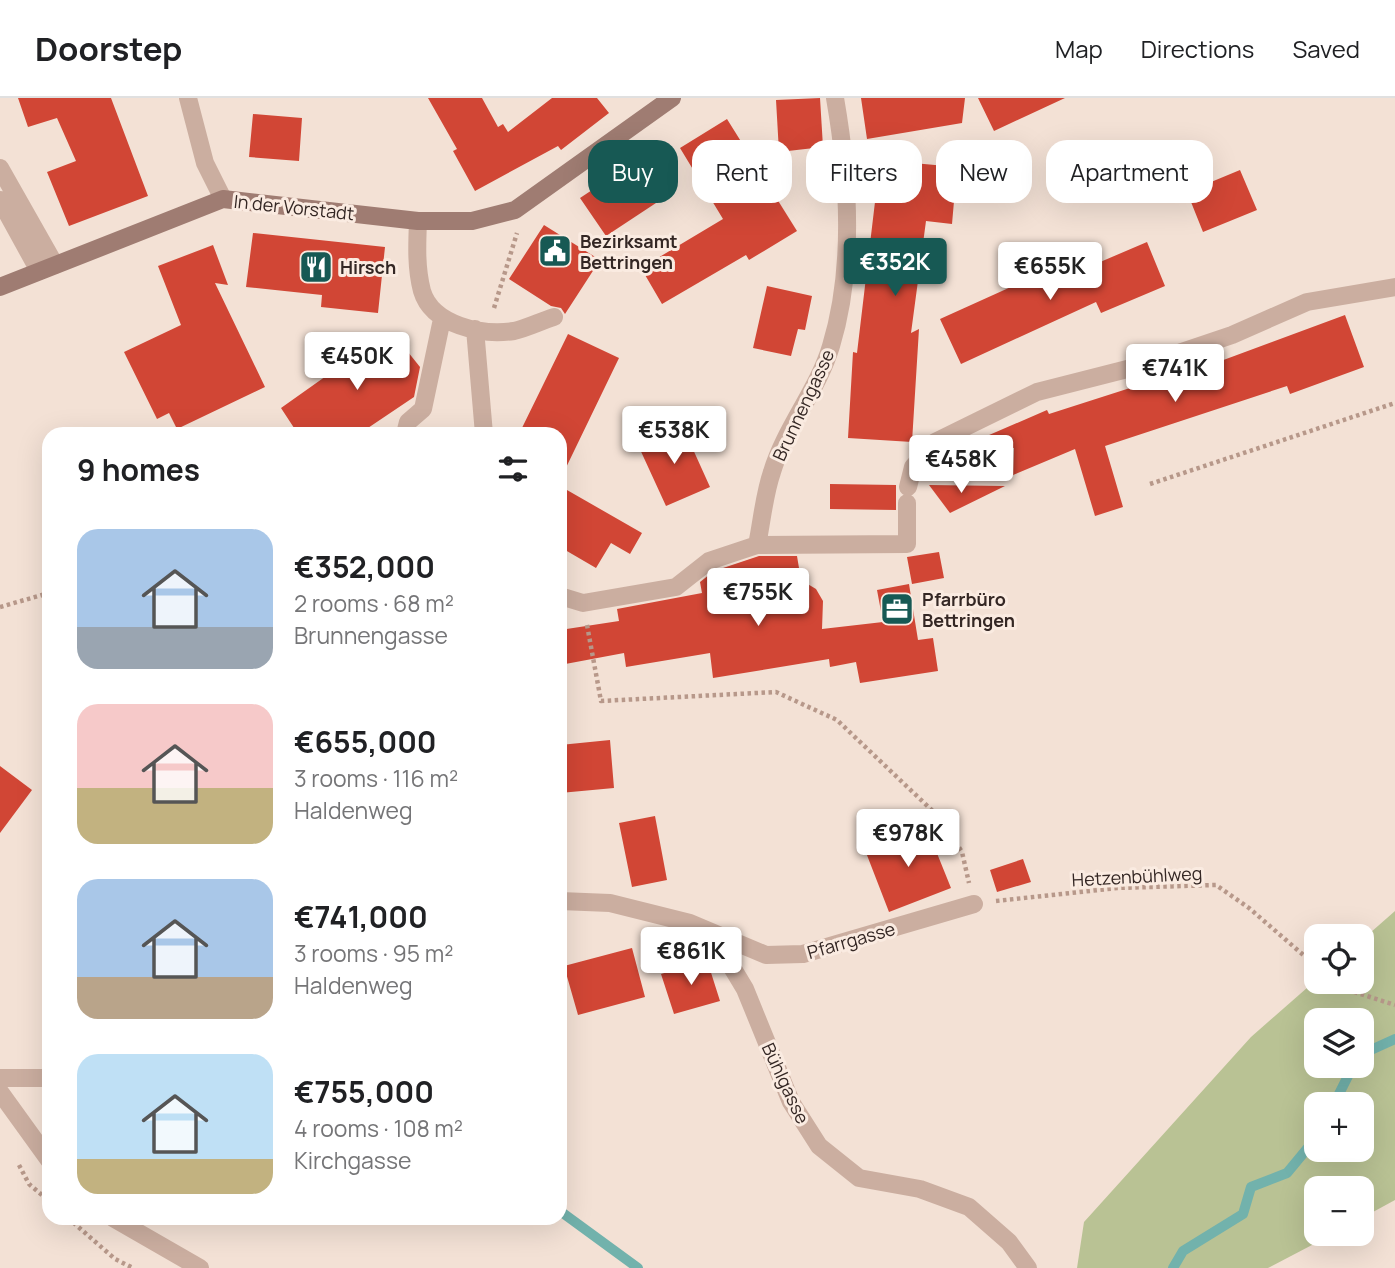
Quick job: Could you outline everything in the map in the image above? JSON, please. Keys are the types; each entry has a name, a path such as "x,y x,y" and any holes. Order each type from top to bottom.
{"street":[{"path":"188,98 205,163 223,199"},
{"name":"In der Vorstadt","path":"0,288 223,199 418,221 472,221 515,210 673,98"},
{"name":"Brunnengasse","path":"757,545 772,471 831,348 844,290 847,212 842,136 835,98"},
{"path":"0,168 47,268"},
{"path":"0,200 47,268"},
{"path":"418,221 416,256 423,293 442,320 481,329 513,331 554,317"},
{"path":"567,598 583,603 676,587 709,561 757,545 907,544 907,495 913,467 935,442 1037,392 1143,365 1232,335 1307,302 1395,287"},
{"path":"407,427 408,422 423,409 442,320"},
{"path":"481,329 484,427"},
{"path":"567,901 610,903 690,923"},
{"name":"Pfarrgasse","path":"690,923 766,955 803,954 974,904"},
{"name":"Bühlgasse","path":"690,923 727,959 745,989 791,1102 818,1146 859,1178 920,1189 969,1207 1009,1242 1028,1268"},
{"path":"0,1078 42,1078"},
{"path":"0,1092 42,1150"},
{"path":"125,1225 200,1268"}],"path":[{"path":"481,329 526,202"},
{"path":"1150,484 1395,403"},
{"path":"0,607 42,595"},
{"path":"583,603 601,701 776,692 837,720 939,817 962,852 974,904"},
{"name":"Hetzenbühlweg","path":"974,904 1117,888 1216,885 1249,908 1304,956"},
{"path":"1361,994 1395,1005"},
{"path":"76,1225 115,1259 133,1268"}],"green space":[{"path":"1395,911 1395,1200 1374,1211 1374,1176 1304,1176 1304,1246 1310,1246 1268,1268 1077,1268 1084,1222 1251,1037 1304,991 1304,994 1374,994 1374,929"}],"building":[{"path":"18,98 111,98 148,196 69,226 47,172 76,161 57,118 28,127"},
{"path":"428,98 482,98 498,127 503,124 508,132 552,98 597,98 609,113 561,150 558,146 475,191 453,151 457,149"},
{"path":"820,98 823,140 806,140 806,149 792,151 792,140 778,140 776,100"},
{"path":"861,98 965,98 962,123 867,139"},
{"path":"978,98 1065,98 994,131"},
{"path":"253,114 302,118 299,161 249,157"},
{"path":"727,119 740,140 693,140"},
{"path":"692,141 692,168 680,148"},
{"path":"922,164 936,165 936,203 954,203 952,224 926,221 911,333 919,329 912,442 848,438 853,352 857,353 875,203 922,203"},
{"path":"1240,170 1257,210 1203,232 1191,203 1213,203 1213,181"},
{"path":"588,193 588,203 656,203 606,236 580,198"},
{"path":"713,203 780,203 797,231 749,260 746,255 662,304 641,268 723,219"},
{"path":"544,225 600,260 565,314 561,308 551,306 509,279"},
{"name":"Hirsch","path":"253,233 385,247 378,313 321,307 322,295 246,287"},
{"path":"1147,242 1165,286 1101,313 1096,302 961,364 940,319 1046,271 1051,283"},
{"path":"213,245 228,285 215,283 265,387 181,427 176,427 169,413 157,419 124,352 181,325 158,266"},
{"path":"767,286 812,296 805,330 798,329 791,356 753,348"},
{"path":"1345,315 1364,367 1290,394 1287,386 1105,446 1123,507 1095,516 1075,449 1013,475 1014,448 966,445 1047,410 1049,414 1155,380 1156,385"},
{"path":"568,334 619,358 567,466 567,427 522,427"},
{"path":"384,335 396,337 420,367 414,397 369,427 293,427 281,408"},
{"path":"682,425 710,487 666,506 638,445"},
{"path":"830,484 896,485 896,510 830,509"},
{"path":"929,485 1005,486 950,513"},
{"path":"567,490 642,533 630,554 611,543 596,568 567,551"},
{"path":"939,552 944,578 912,584 907,557"},
{"path":"759,556 797,556 801,580 816,589 823,601 822,629 883,622 877,590 909,584 918,640 933,638 938,671 860,683 856,662 830,667 829,659 713,678 710,653 626,667 624,653 567,664 567,629 619,621 617,609 702,593 700,582 714,571"},
{"path":"610,740 614,788 567,792 567,744"},
{"path":"0,766 32,790 0,833"},
{"path":"655,816 667,880 632,887 619,823"},
{"path":"926,826 951,888 889,912 865,850"},
{"path":"1023,859 1031,882 997,892 990,870"},
{"path":"632,948 645,997 578,1015 567,976 567,965"},
{"path":"707,960 720,1001 674,1014 661,974"}],"waterway":[{"path":"1374,1049 1395,1039"},
{"path":"1340,1092 1347,1078"},
{"path":"1173,1268 1183,1251 1243,1214 1251,1187 1287,1173 1304,1152"},
{"path":"567,1216 638,1268"}],"place":[{"name":"Bezirksamt Bettringen","path":"555,251"},
{"name":"Hirsch","path":"316,267"},
{"name":"Pfarrbüro Bettringen","path":"897,609"}]}
